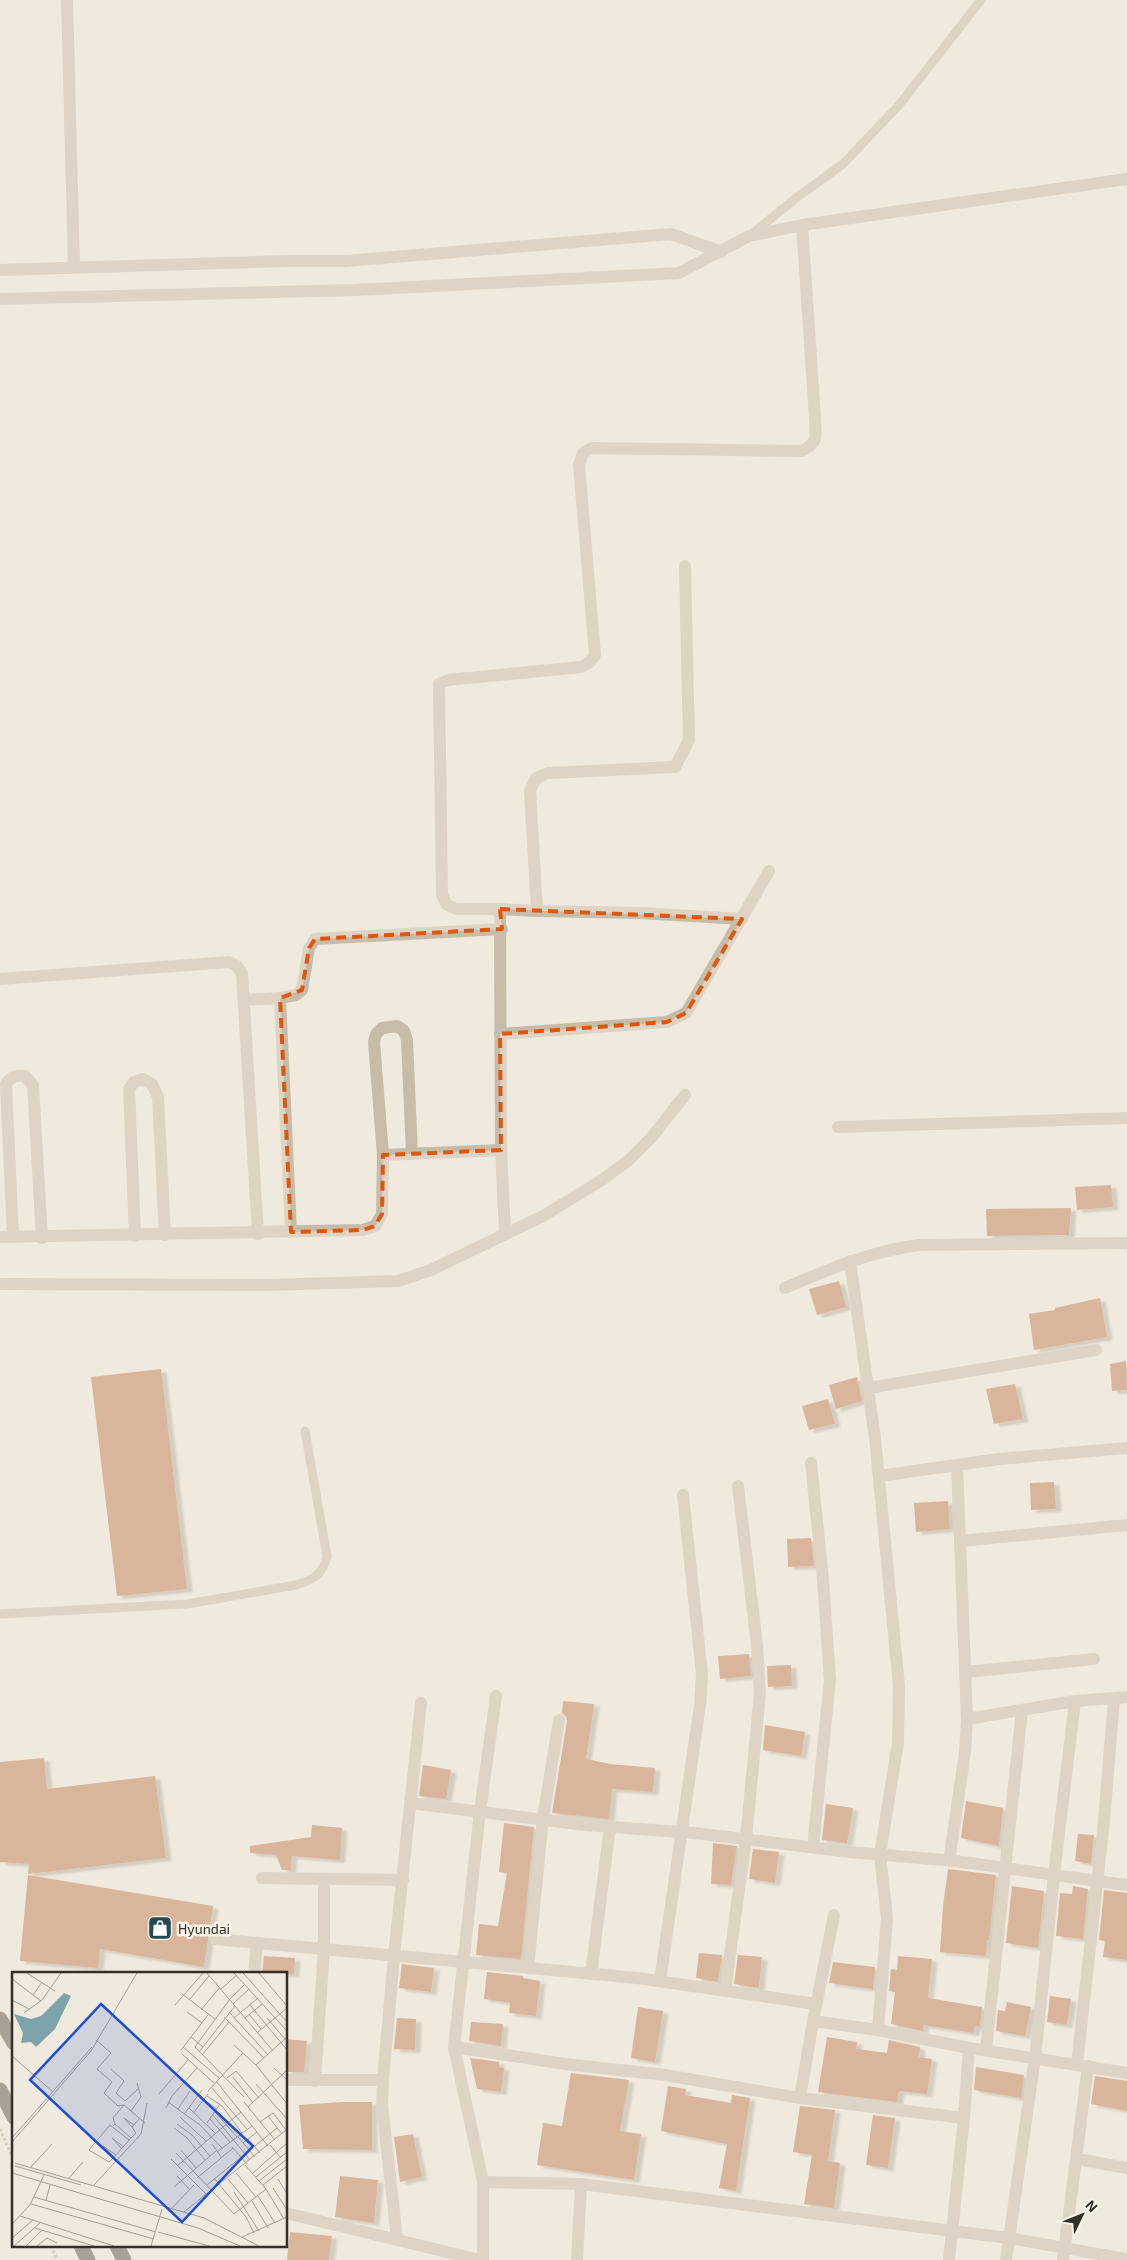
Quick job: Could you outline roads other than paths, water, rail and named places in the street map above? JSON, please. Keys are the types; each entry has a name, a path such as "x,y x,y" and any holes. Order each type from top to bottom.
{"highway":[{"path":"0,2019 12,2040"},
{"path":"0,2090 12,2113"},
{"path":"82,2248 88,2260"},
{"path":"118,2248 124,2260"}],"street":[{"path":"67,0 74,267"},
{"path":"0,300 355,290 679,273 722,252 749,236 802,226 1127,179"},
{"path":"742,919 640,913 500,909 457,910 447,905 442,895 439,684 448,680 581,667 590,662 595,654 578,465 583,453 592,448 801,451 812,446 816,438 802,226"},
{"path":"0,270 288,260 346,261 671,234 722,252"},
{"path":"537,910 530,791 536,778 548,773 675,767 689,740 685,566"},
{"path":"500,1034 667,1022 686,1013 769,871"},
{"path":"500,909 502,929 500,1034 501,1150 505,1234"},
{"path":"244,1000 280,998 296,995 302,990 309,948 315,939 502,929"},
{"path":"0,979 229,962 237,966 242,974 258,1234"},
{"path":"280,998 291,1232"},
{"path":"42,1238 33,1085 25,1076 17,1075 10,1078 6,1084 6,1237 42,1238 258,1234 363,1230 375,1226 382,1214 384,1154 374,1042 376,1034 382,1028 397,1026 404,1031 407,1040 412,1154"},
{"path":"135,1236 129,1089 134,1082 143,1079 152,1084 158,1097 165,1235"},
{"path":"0,1284 268,1285 398,1281 431,1270 543,1216 602,1180 629,1160 652,1138 685,1095"},
{"path":"838,1126 1127,1118"},
{"path":"384,1154 501,1150"},
{"path":"785,1288 850,1261 879,1252 919,1245 1127,1243"},
{"path":"850,1261 879,1476 900,1710 898,1742 880,1855 887,1918 878,2030"},
{"path":"868,1388 1096,1350"},
{"path":"879,1476 957,1465 1127,1448"},
{"path":"811,1463 823,1579 830,1680 813,1847"},
{"path":"950,1861 965,1752 967,1719 957,1465"},
{"path":"725,1991 746,1839 760,1693 756,1636 738,1486"},
{"path":"660,1981 680,1832 700,1705 702,1674 683,1495"},
{"path":"960,1541 1127,1525"},
{"path":"966,1672 1094,1659"},
{"path":"288,2213 482,2260 483,2182 454,2047 480,1811 496,1696"},
{"path":"967,1719 1075,1702 1127,1697"},
{"path":"1064,2254 1077,2159 1096,1880 1104,1821 1114,1699"},
{"path":"1006,2260 1035,2058 1054,1875 1075,1702"},
{"path":"397,2239 382,2105 383,2080 421,1703"},
{"path":"986,2050 1022,1710"},
{"path":"528,1968 543,1818 559,1720"},
{"path":"411,1803 610,1826 950,1861 1127,1884"},
{"path":"591,1974 610,1826"},
{"path":"262,1878 402,1880"},
{"path":"316,2081 324,1950 324,1879"},
{"path":"800,2098 834,1915"},
{"path":"215,1939 660,1981 816,2004"},
{"path":"254,1972 257,1943"},
{"path":"813,2021 878,2030 969,2048 1127,2073"},
{"path":"454,2047 565,2064 665,2075 800,2098 964,2118"},
{"path":"949,2260 964,2118 969,2048"},
{"path":"288,2080 383,2080"},
{"path":"1077,2159 1127,2168"},
{"path":"483,2182 581,2184 952,2230 1009,2238 1064,2254 1127,2259"},
{"path":"577,2260 581,2184"}],"lane":[{"path":"749,236 796,198 843,164 899,105 981,0"},
{"path":"0,1614 187,1604 296,1585 313,1579 324,1568 327,1556 305,1431"}],"place":[{"name":"Hyundai","path":"160,1928"}]}
